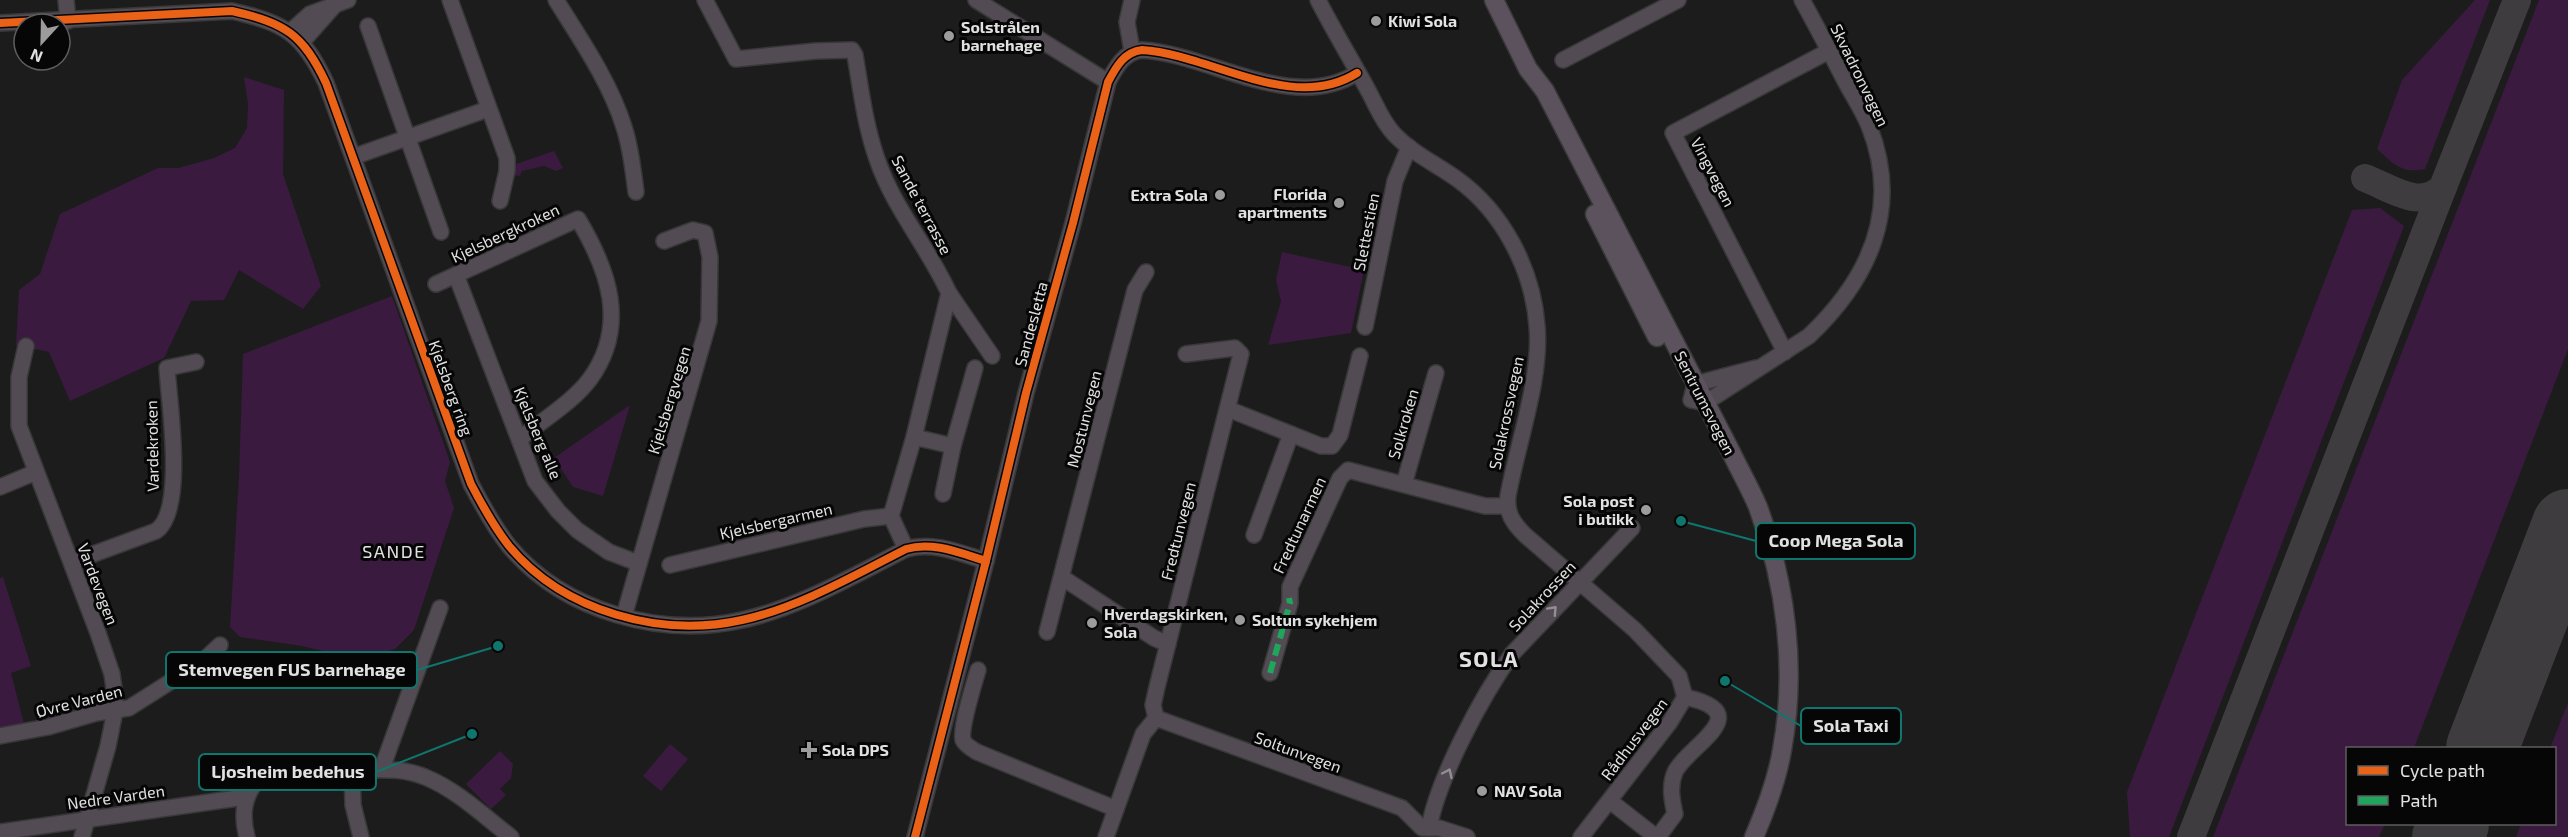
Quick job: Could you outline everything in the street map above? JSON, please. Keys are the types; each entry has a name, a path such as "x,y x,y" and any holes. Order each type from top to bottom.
{"main road":[{"name":"Sentrumsvegen","path":"1483,0 1757,505 1777,570 1788,635 1789,696 1782,749 1768,802 1754,837"},
{"name":"Sentrumsvegen","path":"1494,0 1528,69 1545,91 1697,396 1751,521 1767,572 1777,636 1777,695 1771,746 1764,775 1741,837"}],"street":[{"path":"450,0 507,158 507,171 500,201"},
{"path":"556,0 596,65 617,107 625,129 636,192"},
{"name":"Sande terrasse","path":"705,0 736,59 816,51 852,51 855,55 860,96 877,159 907,221 949,293 992,356"},
{"path":"976,0 1108,82"},
{"path":"1132,0 1127,22 1132,51 1151,51 1299,88 1334,84 1357,73 1318,0"},
{"path":"1563,60 1678,0"},
{"name":"Skvadronvegen","path":"1697,396 1785,352 1809,336 1823,323 1857,280 1874,243 1880,222 1879,165 1869,126 1802,0"},
{"path":"72,21 232,11 269,21 296,37 341,3"},
{"path":"368,26 441,232"},
{"name":"Kjelsberg ring","path":"296,37 315,60 326,83 471,484 482,506 509,546 550,584 593,606 641,621 680,625 723,624 744,620 790,605 906,549 924,545 986,561"},
{"name":"Sandesletta","path":"915,837 986,561 1026,393 1073,223 1108,82 1120,62 1132,51"},
{"name":"Vingvegen","path":"1785,352 1673,133 1829,51"},
{"name":"Solakrossvegen","path":"1357,73 1384,122 1408,147 1458,180 1492,211 1509,237 1529,286 1538,325 1537,357 1507,506"},
{"path":"353,157 488,108"},
{"name":"Slettestien","path":"1365,327 1395,182 1408,147"},
{"name":"Kjelsbergkroken","path":"436,284 578,219 590,238 608,281 612,316 608,338 590,379 576,394 520,439"},
{"name":"Kjelsbergvegen","path":"624,616 709,321 710,257 705,233 693,230 664,241"},
{"name":"Mostunvegen","path":"1047,632 1063,578 1135,290 1146,272"},
{"name":"Kjelsberg alle","path":"456,275 535,481 558,511 577,530 621,557 638,563"},
{"path":"906,549 891,516 914,437 949,293"},
{"name":"Vardevegen","path":"26,346 19,377 19,426 72,562 112,674 115,711 108,746 82,837"},
{"name":"Fredtunvegen","path":"1156,718 1153,705 1241,357 1240,350 1236,348 1186,354"},
{"path":"1228,409 1321,446 1332,446 1340,435 1360,356"},
{"name":"Vardekroken","path":"72,562 156,531 166,522 174,470 167,368 196,362"},
{"path":"943,494 953,446 975,368"},
{"name":"Skvadronvegen","path":"1697,396 1736,385 1756,368"},
{"name":"Solkroken","path":"1404,484 1436,374"},
{"path":"1254,535 1291,434"},
{"path":"914,437 953,446"},
{"name":"Solkroken","path":"1348,470 1485,506 1507,506"},
{"name":"Fredtunarmen","path":"1270,673 1290,603 1288,598 1290,587 1340,478 1348,470"},
{"path":"0,487 36,472"},
{"path":"1507,506 1514,524 1635,630 1679,676 1685,697 1705,702 1718,717 1717,725 1710,736 1682,762 1674,773 1671,790 1675,813 1657,837"},
{"name":"Kjelsbergarmen","path":"670,565 864,519 891,516"},
{"name":"Solakrossen","path":"1426,828 1434,804 1464,739 1499,672 1512,654 1632,528"},
{"path":"1063,578 1154,638 1168,644"},
{"path":"384,769 385,759 440,608"},
{"name":"Øvre Varden","path":"0,736 48,727 96,713 115,711 139,704 203,661 220,645"},
{"path":"978,670 963,729 963,740 966,745 977,752 1116,808"},
{"name":"Rådhusvegen","path":"1581,837 1670,722 1685,697"},
{"path":"1106,837 1143,734 1156,718"},
{"name":"Soltunvegen","path":"1156,718 1402,808 1426,828"},
{"path":"247,837 242,817 246,799 253,785 276,769 291,765 352,770 403,770 443,785 511,837"},
{"path":"352,770 353,805 362,837"},
{"name":"Nedre Varden","path":"0,832 238,798"},
{"name":"Rådhusvegen","path":"1610,801 1657,837"},
{"path":"1426,828 1451,830 1467,837"}],"shaded area":[{"path":"2475,0 2490,0 2425,169 2410,170 2398,167 2377,149 2402,80"},
{"path":"2539,0 2568,0 2568,349 2414,747 2346,747 2346,825 2385,825 2379,837 2213,837"},
{"path":"244,77 284,90 283,174 321,286 303,309 239,270 224,300 191,301 164,358 70,401 49,352 16,345 19,290 40,274 60,214 158,168 179,168 214,158 235,148 247,128 248,104"},
{"path":"554,151 563,168 556,171 544,166 522,171 520,176 511,175 513,165"},
{"path":"2380,208 2404,226 2169,837 2130,837 2127,792 2352,210"},
{"path":"1282,252 1364,270 1351,333 1268,345 1281,301 1276,280"},
{"path":"392,296 450,462 445,481 454,508 414,630 395,649 360,660 302,646 240,637 230,627 239,477 243,354"},
{"path":"630,405 603,496 573,487 554,458"},
{"path":"3,577 31,666 11,673 24,724 0,728 0,578"},
{"path":"2568,703 2568,837 2516,837 2521,825 2556,825 2556,747 2550,747"},
{"path":"670,744 688,759 661,791 643,776"},
{"path":"500,751 513,764 511,778 500,789 506,795 491,809 466,784"}],"taxiway":[{"path":"2365,178 2395,192 2416,197 2434,194 2443,187 2517,0"},
{"path":"2191,837 2443,187"}],"runway":[{"path":"2482,747 2568,525"},
{"path":"2448,837 2453,825"}],"marked path":[{"path":"1270,673 1290,603 1289,598"}],"cycle path":[{"path":"0,23 232,11 266,20 290,33 300,42 318,66 326,83 471,484 493,524 509,546 531,569 557,588 586,603 647,622 711,625 742,620 784,608 826,590 906,549 936,547 986,561"},
{"path":"915,837 986,561 1026,393 1073,223 1108,82 1114,71 1125,57 1142,50 1168,54 1278,85 1306,87 1332,84 1357,73"}],"place":[{"name":"Kiwi Sola","path":"1376,21"},
{"name":"Solstrålen barnehage","path":"949,36"},
{"name":"Extra Sola","path":"1220,195"},
{"name":"Florida apartments","path":"1339,203"},
{"name":"Sola post i butikk","path":"1646,510"},
{"name":"Coop Mega Sola","path":"1681,521"},
{"name":"Soltun sykehjem","path":"1240,620"},
{"name":"Hverdagskirken, Sola","path":"1092,623"},
{"name":"Stemvegen FUS barnehage","path":"498,646"},
{"name":"Sola Taxi","path":"1725,681"},
{"name":"Ljosheim bedehus","path":"472,734"},
{"name":"Sola DPS","path":"809,750"},
{"name":"NAV Sola","path":"1482,791"}],"district":[{"name":"SANDE","path":"394,552"},
{"name":"SOLA","path":"1489,659"}]}
